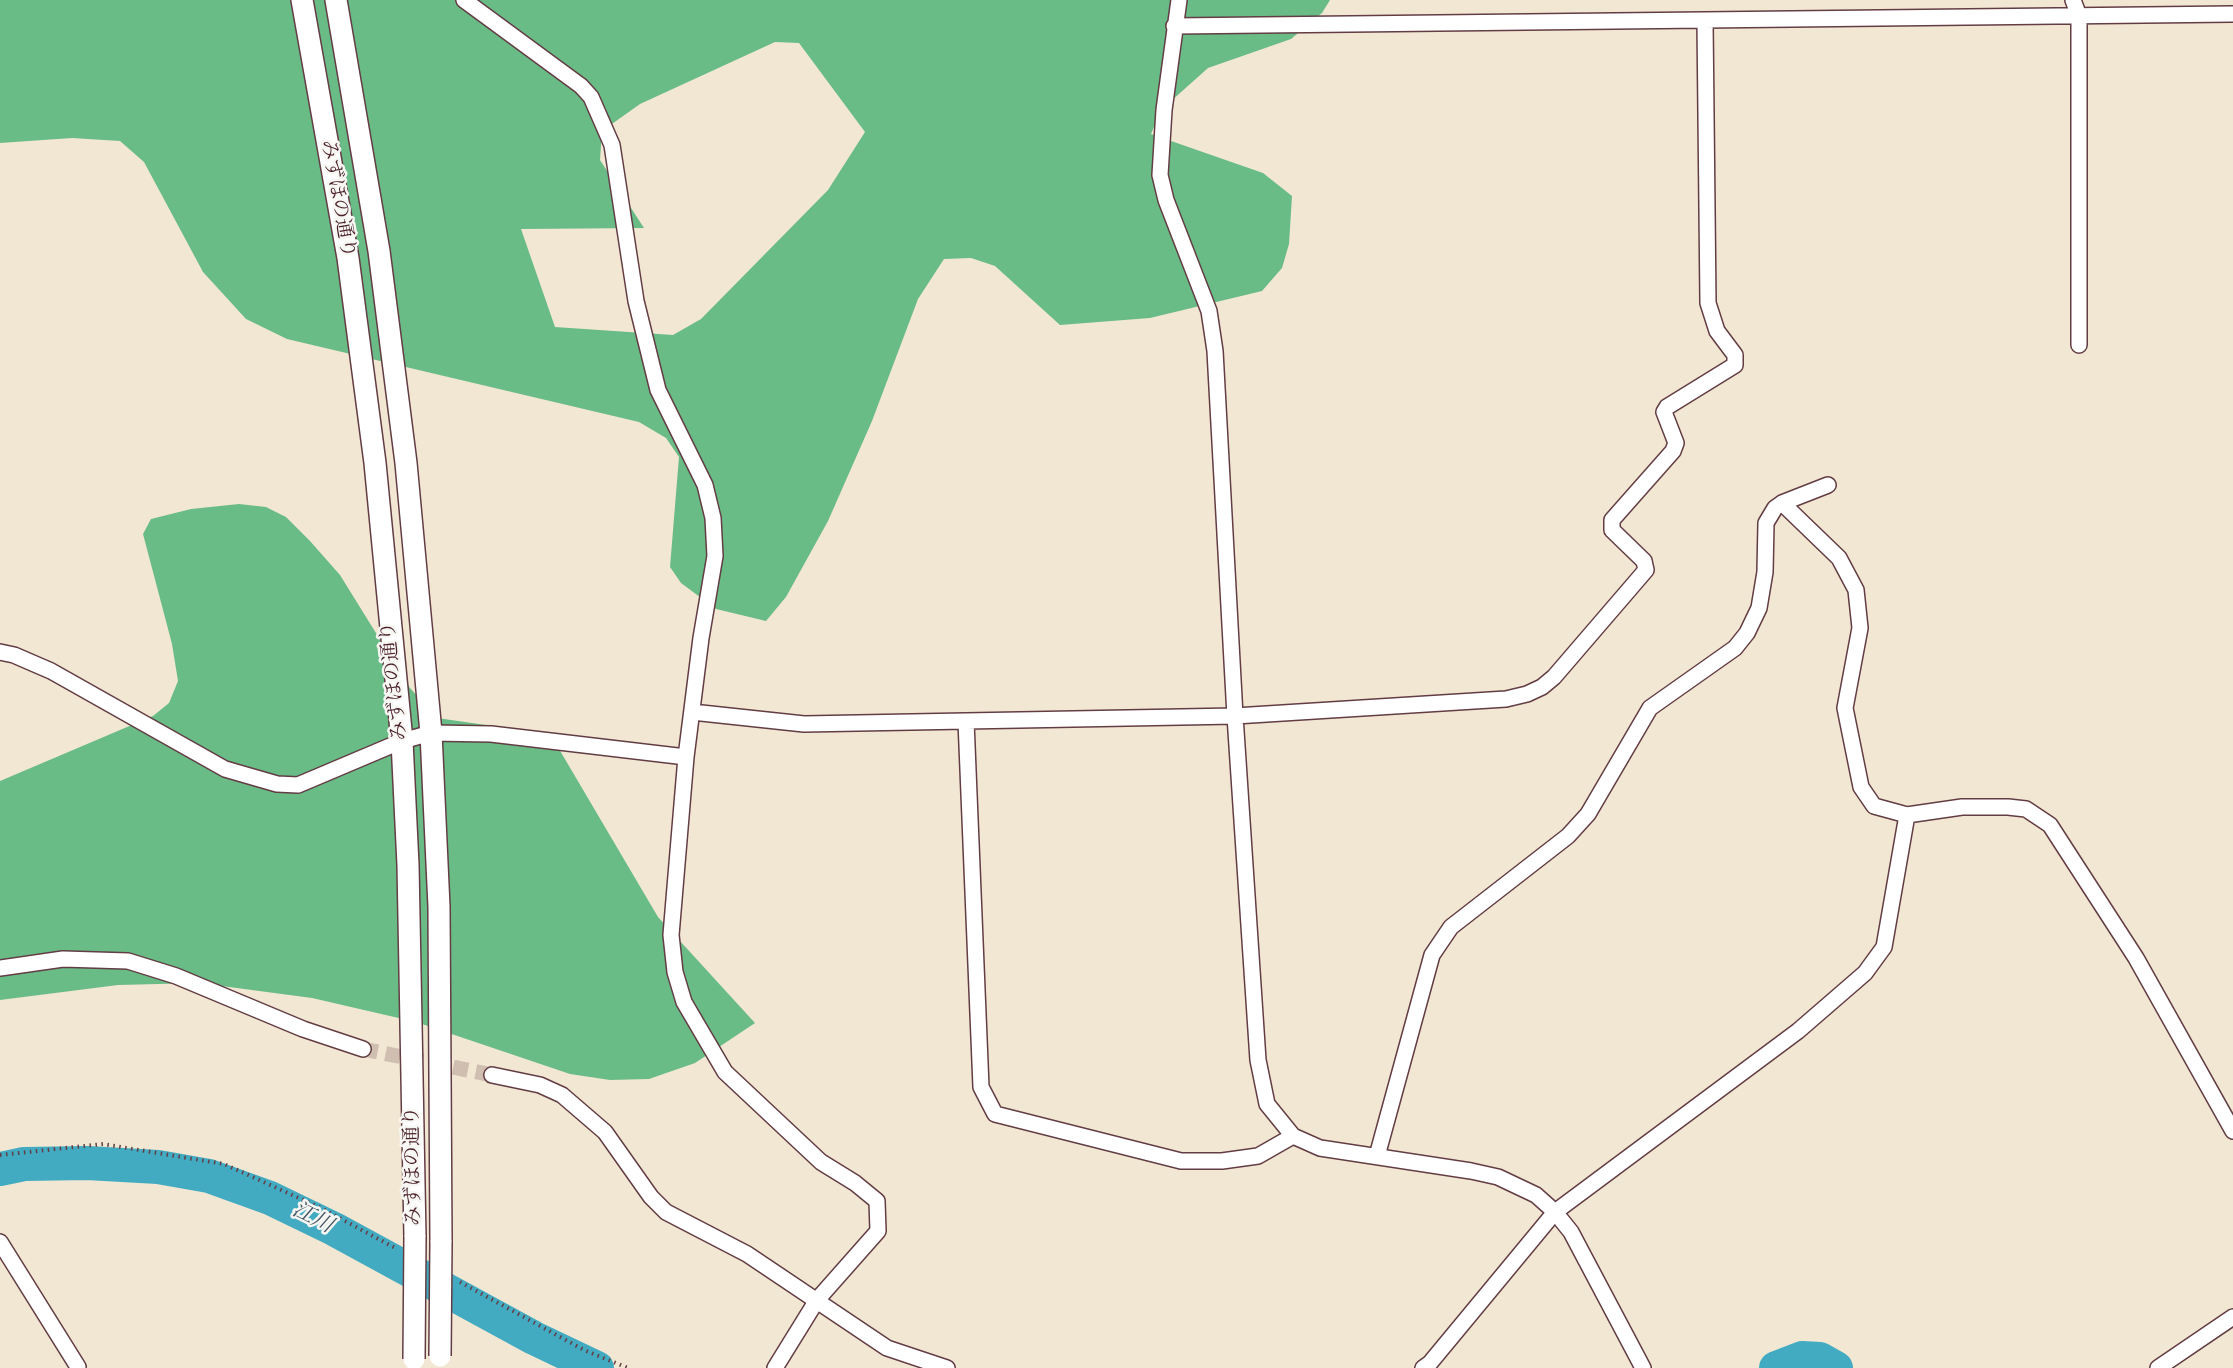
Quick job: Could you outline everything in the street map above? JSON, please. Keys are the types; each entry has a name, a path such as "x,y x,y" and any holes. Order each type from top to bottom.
{"street":[{"name":"みずほの通り","path":"302,0 348,258 375,463 402,741 409,898 410,1245 414,1364"},
{"name":"みずほの通り","path":"336,0 379,251 406,463 431,733 439,907 440,1362"},
{"path":"464,0 581,86 591,98 612,145 636,301 658,390 705,485 713,518 715,556 686,757 671,935 675,972 684,1002 725,1072 820,1162 855,1183 877,1201 878,1231 817,1300 775,1368"},
{"path":"1179,0 1164,110 1160,175 1166,201 1209,311 1215,351 1235,716 1258,1060 1267,1104 1293,1136 1320,1148 1498,1177 1536,1195 1555,1212 1571,1232 1643,1368"},
{"path":"2073,0 2079,16 2079,345"},
{"path":"1174,26 2233,14"},
{"path":"692,712 804,724 1235,716 1506,699 1527,694 1554,677 1646,570 1644,561 1612,530 1612,520 1673,451 1676,443 1664,412 1667,407 1735,365 1735,355 1717,331 1708,303 1705,21"},
{"path":"1377,1156 1432,955 1450,927 1568,836 1588,814 1650,708 1735,648 1747,633 1759,608 1765,572 1766,523 1775,508 1782,503 1828,485"},
{"path":"1782,503 1839,558 1856,590 1860,628 1845,708 1858,780 1874,806 1907,815 1962,807 2008,807 2026,809 2050,825 2136,958 2233,1131"},
{"path":"0,652 14,655 51,671 225,769 278,784 298,785 402,741 431,733 491,734 686,757"},
{"path":"966,721 981,1087 995,1114 1181,1161 1222,1161 1258,1156 1293,1136"},
{"path":"1423,1368 1430,1363 1555,1212 1798,1031 1864,973 1884,947 1907,815"},
{"path":"0,968 63,958 128,961 176,976 303,1029 363,1050"},
{"path":"492,1075 540,1085 562,1095 605,1132 651,1197 666,1212 747,1254 888,1348 947,1368"},
{"path":"0,1242 79,1368"},
{"path":"2158,1368 2233,1317"}],"path":[{"path":"0,1155 103,1144 224,1164 410,1245"},
{"path":"458,1280 584,1350 628,1368"}],"green space":[{"path":"0,0 1330,0 1322,13 1291,39 1208,68 1161,110 1151,134 1263,173 1292,196 1289,244 1282,268 1262,291 1150,318 1060,325 995,266 971,258 944,259 918,299 872,421 828,521 786,597 766,621 716,609 681,583 670,567 679,457 666,438 639,422 287,339 246,319 203,272 144,162 120,141 72,138 0,143","holes":["775,42 799,43 865,132 828,190 701,319 673,335 555,327 521,229 644,228 600,160 602,131 640,104"]},
{"path":"239,504 266,507 286,517 310,541 340,575 410,688 437,718 542,733 559,749 658,917 755,1023 695,1063 649,1079 610,1080 570,1074 416,1022 312,998 199,983 118,985 0,1000 0,781 153,716 169,703 178,681 172,644 143,534 151,519 191,509"}],"waterway":[{"name":"江川","path":"0,1169 24,1164 87,1163 158,1167 209,1176 270,1198 334,1229 534,1338 597,1368"},
{"name":"江川","path":"1776,1368 1802,1358 1820,1359 1836,1368"}],"tunnel":[{"path":"363,1049 492,1075"}]}
